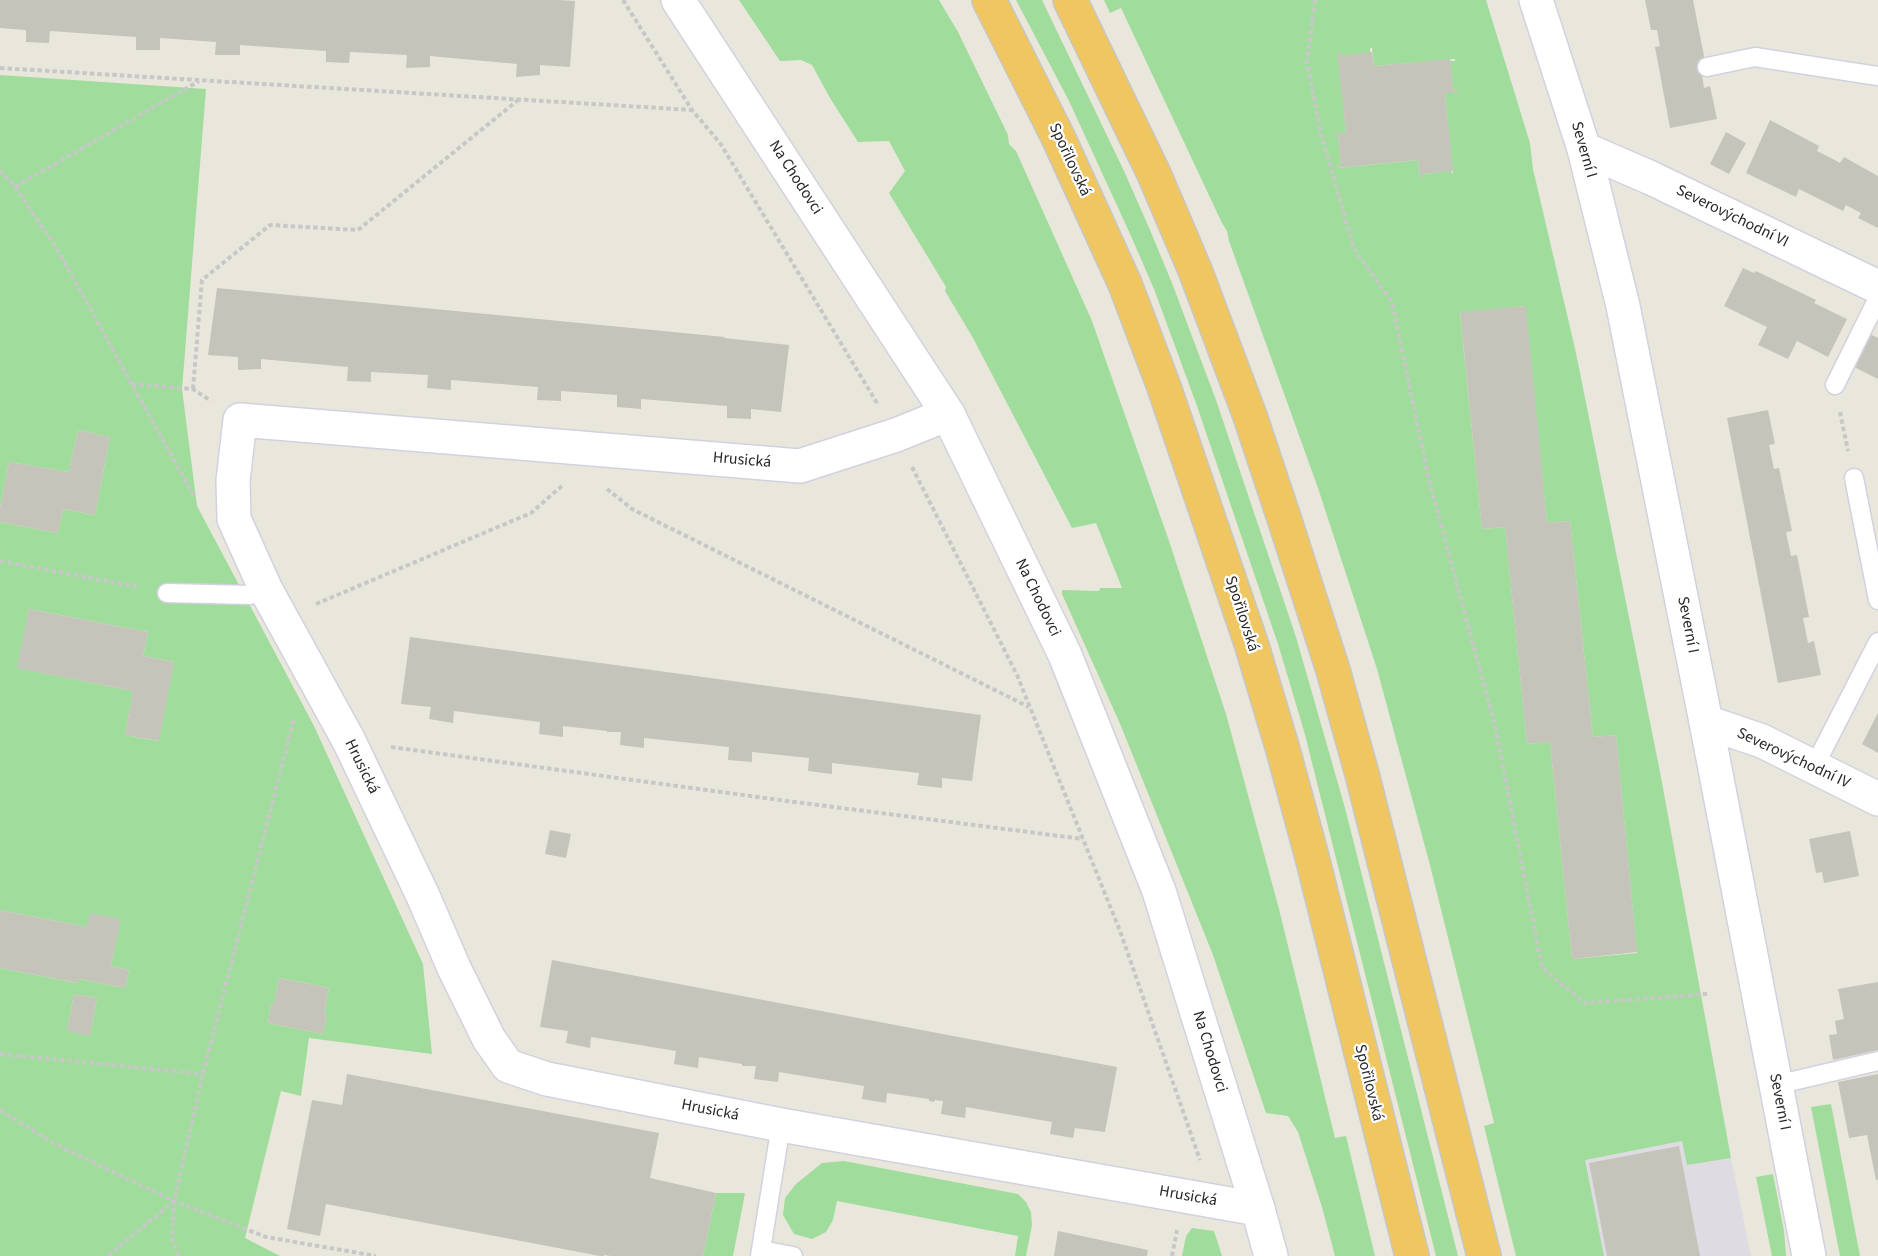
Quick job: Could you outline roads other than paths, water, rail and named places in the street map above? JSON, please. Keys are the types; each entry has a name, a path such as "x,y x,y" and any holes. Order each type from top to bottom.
{"highway":[{"name":"Spořilovská","path":"989,0 1058,137 1125,284 1164,387 1245,625 1309,846 1412,1256"},
{"path":"1070,0 1154,174 1195,270 1250,416 1288,529 1333,670 1362,774 1484,1256"}],"street":[{"name":"Na Chodovci","path":"678,0 948,414 1065,655 1159,891 1271,1256"},
{"path":"705,0 711,51"},
{"name":"Severní I","path":"1536,0 1584,149 1623,306 1809,1256"},
{"name":"Severovýchodní VI","path":"1584,149 1651,178 1878,287"},
{"name":"Hrusická","path":"948,414 896,435 800,466 588,461 240,420 233,481 234,519 266,590 349,741 489,1039 508,1066 547,1079 781,1125 1258,1209"},
{"name":"Severovýchodní IV","path":"1706,722 1762,741 1878,799"}],"lane":[{"path":"1707,67 1755,57 1878,76"},
{"path":"1835,386 1878,298"},
{"path":"1854,478 1878,600"},
{"path":"167,593 251,595 266,590"},
{"path":"1814,767 1878,642"},
{"path":"1776,1085 1878,1061"},
{"path":"781,1125 760,1253 793,1256"}]}
